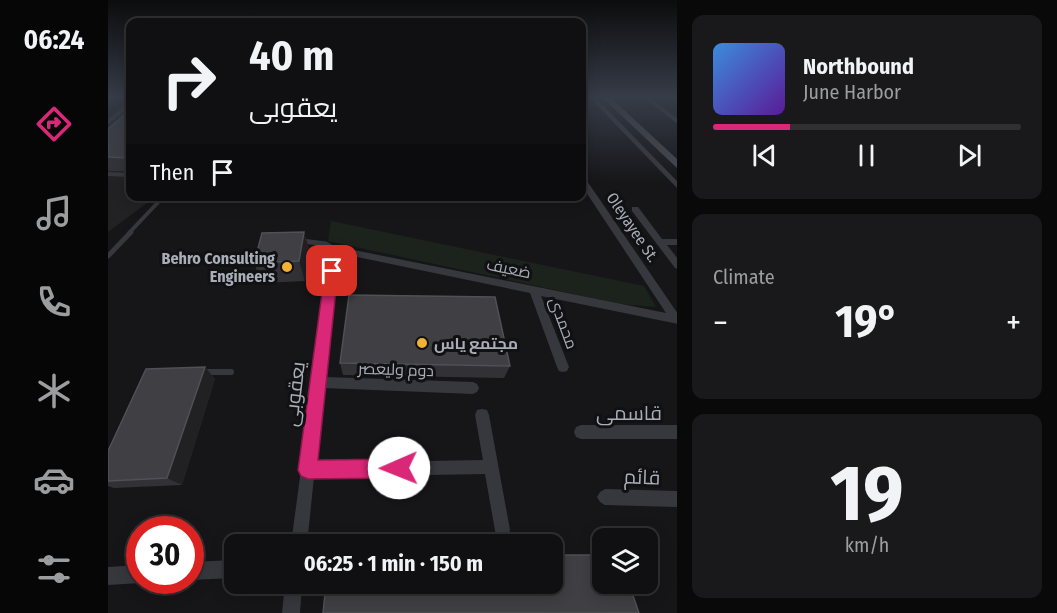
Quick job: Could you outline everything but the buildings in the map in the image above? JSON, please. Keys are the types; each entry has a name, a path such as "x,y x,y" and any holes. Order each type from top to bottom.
{"main road":[{"path":"636,126 677,165"},
{"path":"649,126 677,151"}],"street":[{"path":"618,126 677,186"},
{"name":"Oleyayee St.","path":"586,186 677,321"},
{"path":"635,208 677,265"},
{"path":"660,242 677,242"},
{"name":"ضعیف","path":"334,249 677,321"},
{"name":"یعقوبی","path":"300,534 334,249"},
{"name":"محمدی","path":"534,290 563,367"},
{"name":"دوم ولیعصر","path":"318,382 473,388"},
{"path":"482,415 502,530"},
{"name":"قاسمی","path":"581,432 677,432"},
{"path":"308,470 491,467"},
{"name":"قائم","path":"605,497 677,499"},
{"path":"204,571 224,570"},
{"path":"108,576 126,575"},
{"path":"291,613 293,594"}],"lane":[{"path":"108,174 126,175"},
{"path":"108,255 159,201"},
{"path":"292,240 326,244 334,249"},
{"path":"196,372 231,372"}],"shaded area":[{"path":"108,126 126,126 126,201 150,201 108,232"},
{"path":"331,221 644,286 656,307 620,304 328,241"}],"place":[{"name":"Behro Consulting Engineers","path":"287,267"},
{"name":"مجتمع یاس","path":"422,343"}],"route":[{"path":"332,271 308,470 399,468"}]}
